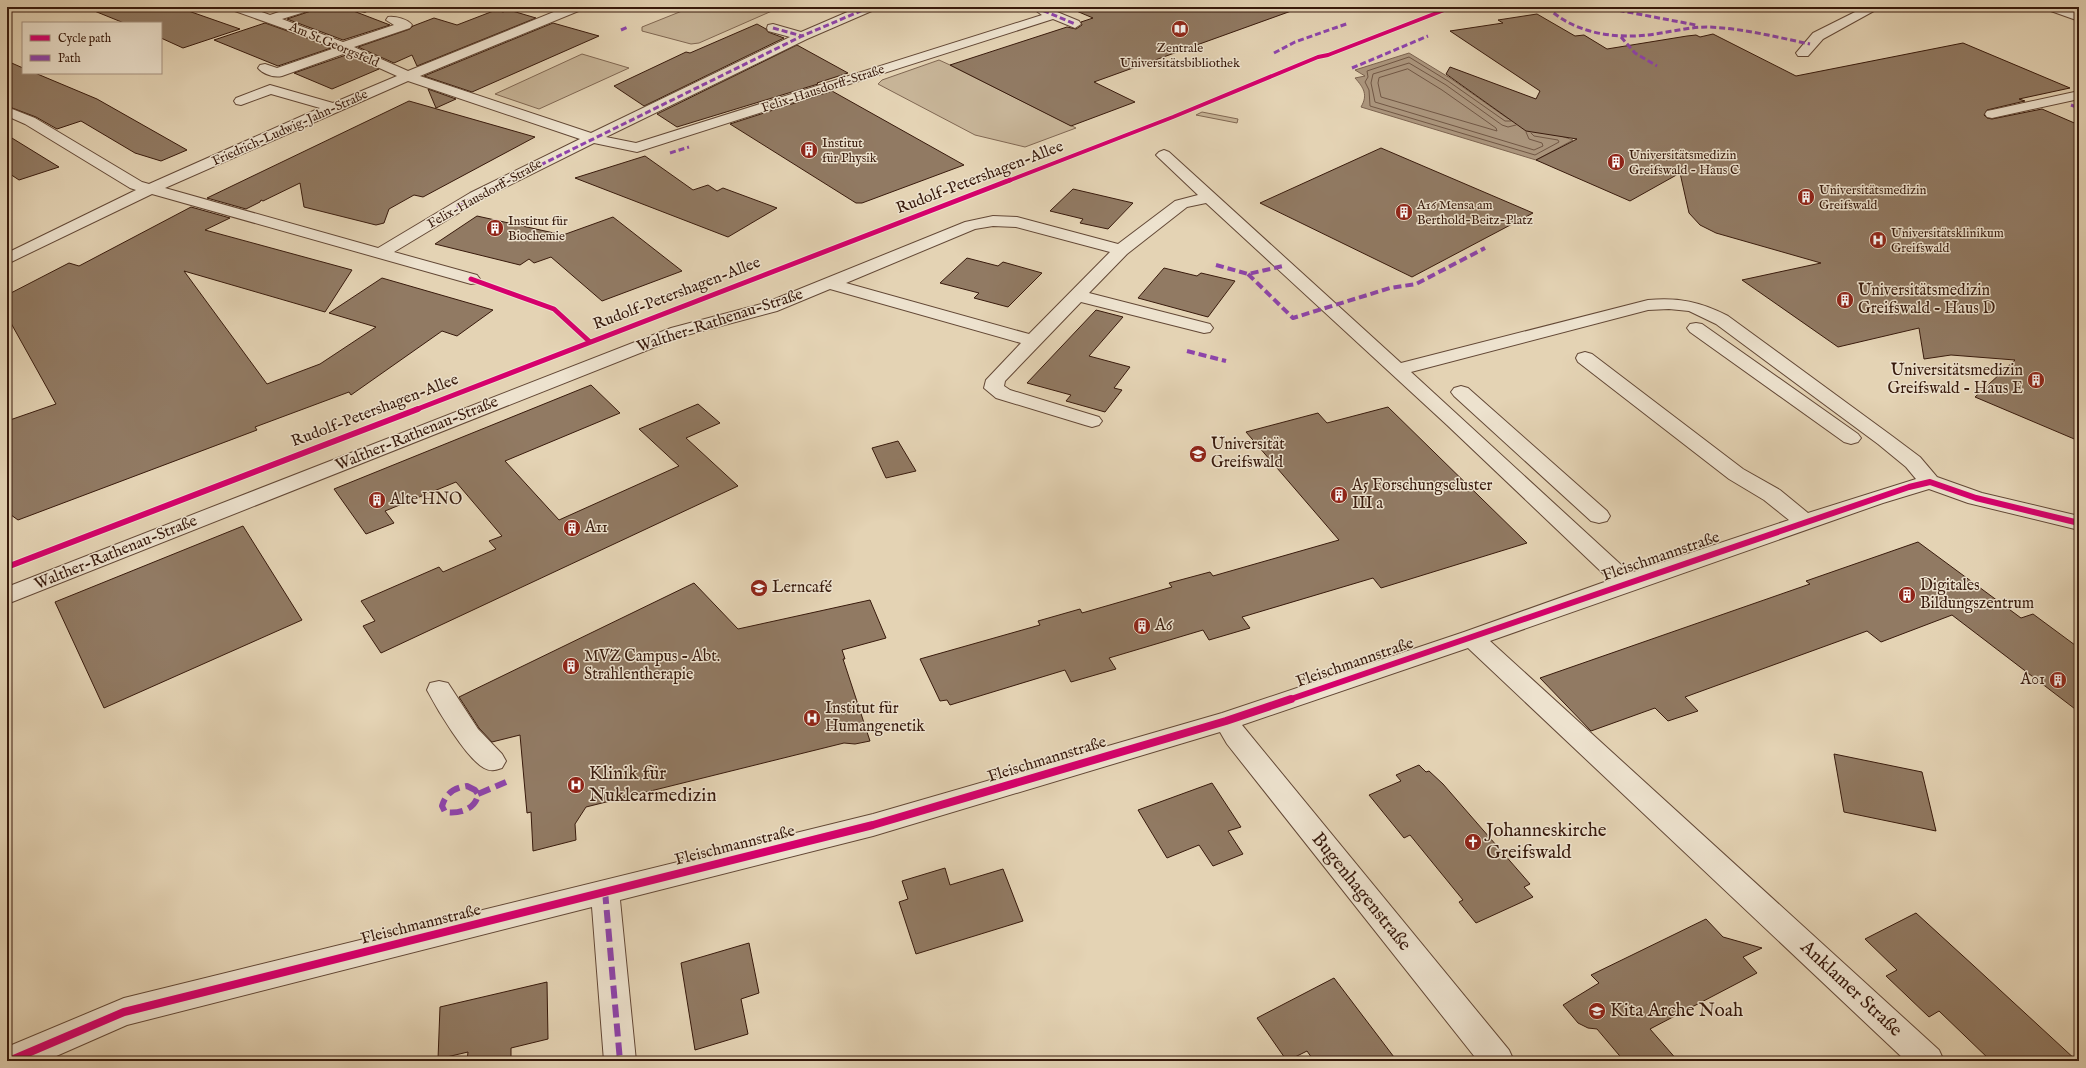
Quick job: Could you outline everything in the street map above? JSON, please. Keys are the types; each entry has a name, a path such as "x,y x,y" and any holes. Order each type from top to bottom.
{"street":[{"name":"Am St.Georgsfeld","path":"236,7 344,48 408,76"},
{"path":"270,19 307,7"},
{"name":"Friedrich-Ludwig-Jahn-Straße","path":"7,259 152,189 335,108 408,76 577,7"},
{"name":"Felix-Hausdorff-Straße","path":"381,253 476,196 802,36 870,7"},
{"path":"1035,7 1076,24"},
{"path":"1803,53 1818,36 1875,7"},
{"path":"2052,7 2079,17"},
{"name":"Felix-Hausdorff-Straße","path":"408,76 592,138 622,146 637,148 1054,15"},
{"path":"265,68 277,73 406,25 392,20"},
{"path":"773,28 802,36"},
{"path":"241,101 270,89 335,108"},
{"path":"1992,114 2079,95"},
{"path":"7,111 30,121 136,184 471,279"},
{"name":"Fleischmannstraße","path":"1164,155 1318,298 1399,369 1568,526 1626,583"},
{"path":"1092,421 1003,394 994,388 996,380 1121,250 1181,204 1210,197"},
{"name":"Walther-Rathenau-Straße","path":"7,596 666,336 771,307 831,284 971,225 993,221 1017,222 1121,250"},
{"path":"831,284 1032,341"},
{"path":"1078,296 1204,328"},
{"path":"1399,369 1648,305 1666,303 1685,304 1705,310 1722,320 1885,440 1913,462 1930,482 1976,498 2079,523"},
{"path":"1696,328 1851,438"},
{"path":"1585,358 1736,474 1755,500 1797,525"},
{"path":"1461,392 1599,516"},
{"name":"Fleischmannstraße","path":"9,1061 124,1012 873,825 1226,721 1472,638 1626,583 1895,491 1930,482"},
{"name":"Anklamer Straße","path":"1472,638 1928,1061"},
{"path":"439,690 469,736 493,761"},
{"name":"Bugenhagenstraße","path":"1226,721 1236,737 1498,1061"},
{"path":"605,891 620,1061"}],"shaded area":[{"path":"692,7 781,7 699,43 691,44 642,31 642,27"},
{"path":"582,54 629,68 539,109 495,94"},
{"path":"939,60 1076,128 1025,147 975,135 878,84 882,80"},
{"path":"1202,112 1238,119 1237,123 1196,115"}],"water":[{"path":"1409,53 1450,78 1507,118 1573,140 1536,160 1361,107 1365,95 1363,88 1355,78 1365,76 1355,70"}],"building":[{"path":"177,7 240,29 183,48 162,38 162,22 122,22 87,8"},
{"path":"315,7 343,7 390,25 343,40 287,19 311,11"},
{"path":"1067,7 1293,7 1294,10 1094,82 1135,102 1071,126 950,65 1067,27 1076,29 1082,25 1081,22 1093,18"},
{"path":"496,10 503,12 509,10 536,18 417,66 412,55 394,63 358,47 410,29 413,26 434,18 457,25"},
{"name":"Universitätsklinikum Greifswald","path":"1537,14 1575,36 1584,35 1607,49 1687,36 1696,35 1700,37 1713,34 1796,76 1963,43 2070,88 2019,99 2025,101 1987,110 1984,115 1987,118 1992,119 2042,109 2079,125 2079,441 1975,397 2015,360 1951,355 1924,359 1919,328 1838,347 1742,280 1821,263 1716,233 1700,225 1689,213 1680,173 1630,201 1536,160 1577,139 1526,131 1446,74 1450,67 1536,99 1540,91 1450,31 1503,23 1498,20"},
{"path":"265,23 331,48 278,66 214,40"},
{"path":"553,23 599,36 472,92 424,76"},
{"path":"757,24 766,29 768,32 784,38 644,106 614,86 686,52 690,53"},
{"path":"797,45 848,73 817,83 818,84 677,127 657,114"},
{"path":"346,55 379,69 332,89 294,73"},
{"path":"7,61 22,68 22,74 37,74 97,99 187,150 161,161 135,153 81,121 57,129 36,117 7,106"},
{"path":"428,89 456,99 436,108"},
{"name":"Institut für Physik","path":"832,91 964,165 862,203 856,203 730,124"},
{"path":"409,101 535,137 423,197 414,195 389,209 384,223 376,225 304,207 300,183 263,201 261,200 260,202 246,209 207,198"},
{"path":"7,135 59,167 19,180 7,172"},
{"name":"A16 Mensa am Berthold-Beitz-Platz","path":"1381,148 1533,213 1412,277 1260,203"},
{"path":"645,156 693,190 708,185 717,191 723,188 777,208 728,237 575,178"},
{"path":"1073,189 1133,203 1108,229 1080,223 1083,219 1050,211"},
{"path":"191,207 230,218 205,230 352,270 325,312 184,271 267,384 320,364 376,327 329,313 382,278 493,310 457,336 442,331 351,395 349,392 255,427 257,430 18,520 7,512 7,421 56,404 7,316 7,295 69,263 79,266"},
{"path":"477,216 563,235 613,217 682,271 602,301 551,257 534,263 529,259 520,265 435,244"},
{"path":"967,258 998,266 1003,262 1042,273 1008,307 974,298 979,293 940,283"},
{"path":"1164,268 1197,276 1201,273 1235,281 1208,317 1138,298"},
{"path":"1096,310 1123,317 1089,356 1130,367 1114,388 1122,390 1105,412 1066,401 1071,395 1027,383"},
{"name":"A11","path":"591,385 620,413 505,461 559,520 679,466 639,429 698,404 720,423 686,438 738,486 381,653 363,626 375,621 361,601 439,567 443,572 496,549 489,541 502,536 456,482 385,511 394,523 366,534 334,489"},
{"path":"1388,407 1527,543 1381,588 1373,578 1242,617 1250,628 1209,640 1203,630 1109,658 1116,669 1071,682 1065,670 950,705 947,700 940,701 920,659 1040,625 1038,621 1080,609 1082,613 1172,587 1169,583 1210,572 1213,576 1339,540 1246,432 1318,413 1327,423"},
{"path":"898,441 916,471 886,478 872,448"},
{"path":"243,526 302,620 104,708 55,602"},
{"path":"1918,542 2021,618 2033,614 2079,648 2079,712 1952,615 1881,642 1867,631 1685,697 1698,711 1668,721 1655,708 1591,731 1540,678 1810,584 1806,581"},
{"path":"694,583 738,629 870,600 886,638 842,650 845,659 843,659 870,741 855,744 844,743 586,807 575,824 576,840 533,851 531,812 527,813 520,735 492,742 479,728 459,697"},
{"path":"1834,754 1922,772 1936,831 1844,812"},
{"name":"Johanneskirche Greifswald","path":"1419,765 1426,772 1429,771 1443,784 1530,884 1524,887 1533,897 1476,923 1459,902 1463,900 1410,835 1404,838 1369,795 1401,781 1396,775"},
{"path":"1212,783 1241,827 1228,831 1243,854 1213,866 1199,845 1167,858 1138,810"},
{"path":"945,868 950,885 1003,869 1023,921 916,954 899,902 908,899 902,881"},
{"path":"1916,913 2077,1061 1991,1061 1939,1011 1929,1017 1886,976 1897,970 1865,939"},
{"path":"1706,919 1723,937 1762,948 1743,957 1757,973 1650,1029 1678,1061 1624,1061 1597,1029 1588,1028 1578,1023 1563,1005 1599,983 1591,975"},
{"path":"749,943 759,993 741,999 748,1034 695,1050 681,963"},
{"path":"1334,978 1397,1061 1314,1061 1307,1051 1287,1061 1257,1018"},
{"path":"547,982 548,1039 511,1048 511,1061 467,1061 468,1052 438,1059 440,1007"}],"marked path":[{"path":"457,207 592,138 802,36 870,7"},
{"path":"1035,7 1075,24"},
{"path":"1547,7 1555,15 1579,28 1608,35 1636,36 1690,28 1718,27 1758,33 1810,44"},
{"path":"1601,7 1696,25"},
{"path":"1274,53 1295,42 1349,23"},
{"path":"621,30 628,27"},
{"path":"773,28 802,36"},
{"path":"1352,68 1428,36"},
{"path":"1621,37 1635,53 1657,66"},
{"path":"2071,105 2079,108"},
{"path":"670,153 689,147"},
{"path":"1248,274 1293,318 1390,288 1416,284 1485,248"},
{"path":"1216,265 1248,274 1283,266"},
{"path":"1187,351 1226,361"},
{"path":"478,794 506,782"},
{"path":"467,786 475,790 478,794 474,804 461,812 445,812 442,806 445,797 454,790 467,786"},
{"path":"605,891 620,1061"}],"cycle path":[{"name":"Rudolf-Petershagen-Allee","path":"7,567 1173,117 1318,57 1328,55 1452,7"},
{"path":"471,279 554,309 590,342"},
{"path":"9,1061 124,1012 873,825 1226,721 1472,638 1626,583 1909,487 1930,482 1976,498 2079,523"}],"place":[{"name":"Zentrale Universitätsbibliothek","path":"1180,29"},
{"name":"Institut für Physik","path":"809,150"},
{"name":"Universitätsmedizin Greifswald - Haus C","path":"1616,162"},
{"name":"Universitätsmedizin Greifswald","path":"1806,197"},
{"name":"A16 Mensa am Berthold-Beitz-Platz","path":"1404,212"},
{"name":"Institut für Biochemie","path":"495,228"},
{"name":"Universitätsklinikum Greifswald","path":"1878,240"},
{"name":"Universitätsmedizin Greifswald - Haus D","path":"1845,300"},
{"name":"Universitätsmedizin Greifswald - Haus E","path":"2036,380"},
{"name":"Universität Greifswald","path":"1198,454"},
{"name":"A5 Forschungscluster III a","path":"1339,495"},
{"name":"Alte HNO","path":"377,500"},
{"name":"A11","path":"572,528"},
{"name":"Lerncafé","path":"759,588"},
{"name":"Digitales Bildungszentrum","path":"1907,595"},
{"name":"A6","path":"1142,626"},
{"name":"MVZ Campus - Abt. Strahlentherapie","path":"571,666"},
{"name":"A01","path":"2058,680"},
{"name":"Institut für Humangenetik","path":"812,718"},
{"name":"Klinik für Nuklearmedizin","path":"576,785"},
{"name":"Johanneskirche Greifswald","path":"1473,842"},
{"name":"Kita Arche Noah","path":"1597,1011"}]}
